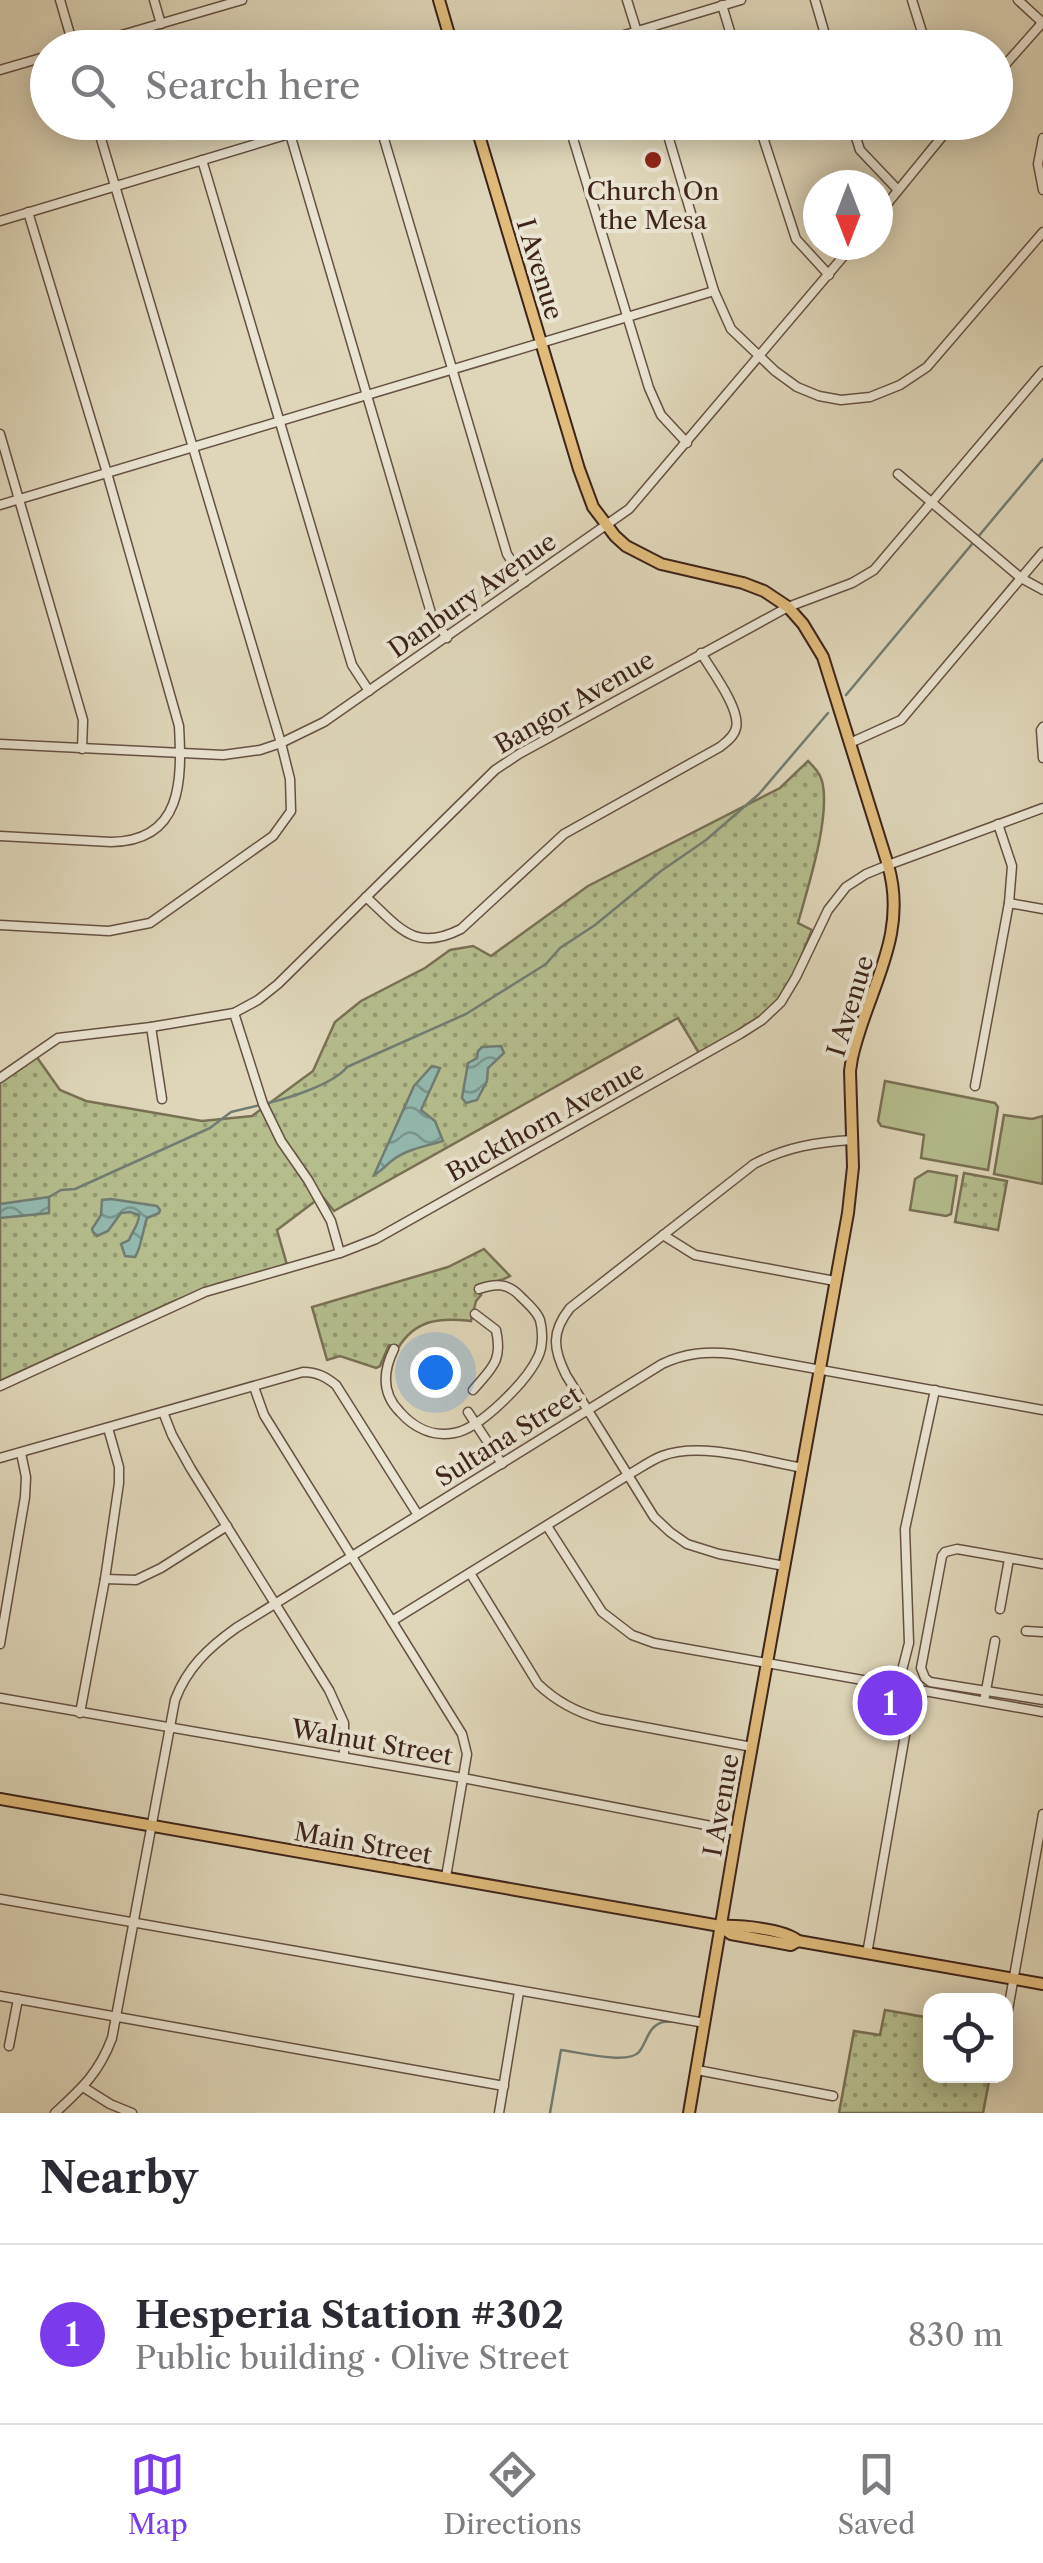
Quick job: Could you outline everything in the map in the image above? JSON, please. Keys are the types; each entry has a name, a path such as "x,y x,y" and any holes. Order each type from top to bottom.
{"main road":[{"path":"439,0 448,30"},
{"name":"I Avenue","path":"480,140 587,494 607,526 626,546 675,568 743,582 764,591 788,607 803,624 818,646 894,894 894,923 886,960 852,1058 852,1180 689,2113"},
{"name":"Main Street","path":"0,1799 720,1926 731,1934 791,1945 798,1942 1043,1984"}],"street":[{"path":"60,0 70,30"},
{"path":"154,0 162,24"},
{"path":"140,30 242,0"},
{"path":"627,0 636,30 741,0"},
{"path":"815,0 824,30"},
{"path":"912,0 921,30"},
{"path":"1013,56 1043,22 1018,0"},
{"path":"722,5 730,30"},
{"path":"0,70 30,61"},
{"path":"1043,138 1038,164 1043,190"},
{"path":"0,925 109,932 150,923 273,836 291,811 290,779 281,744 101,140"},
{"path":"0,221 270,140"},
{"path":"292,140 431,614 446,638"},
{"path":"383,140 507,554 524,582"},
{"path":"574,140 649,388 661,416 687,443"},
{"path":"669,140 714,291 731,329 797,387 818,396 840,400 870,396 900,385 927,367 1043,232"},
{"path":"764,140 796,239 829,274"},
{"path":"857,140 860,150 898,190"},
{"path":"893,196 939,140"},
{"path":"202,160 352,665 368,691"},
{"path":"0,836 120,842 144,836 163,822 176,800 180,754 179,726 28,212"},
{"name":"Danbury Avenue","path":"0,744 236,754 281,744 324,722 629,509 841,260"},
{"path":"0,505 714,291"},
{"name":"Bangor Avenue","path":"0,1078 58,1038 151,1028 234,1013 258,1000 496,770 701,653 788,607 852,583 874,570 1043,372"},
{"path":"0,434 82,720 82,749"},
{"path":"898,474 1021,578 1043,590"},
{"path":"850,744 900,720 1043,552"},
{"path":"366,897 415,937 442,939 460,929 564,834 720,747 737,727 735,712 701,653"},
{"path":"1043,727 1043,758"},
{"name":"Buckthorn Avenue","path":"0,1386 205,1292 365,1244 422,1213 759,1022 788,992 822,920 836,898 856,880 1043,808"},
{"path":"976,1086 1009,903 1012,866 998,824"},
{"path":"1009,903 1043,909"},
{"path":"234,1013 263,1104 331,1221 340,1253"},
{"path":"151,1028 162,1099"},
{"path":"785,1566 687,1544 654,1517 557,1356 556,1338 560,1322 570,1308 732,1180 772,1154 818,1142 852,1140"},
{"path":"664,1235 696,1255 836,1281"},
{"path":"394,1349 384,1374 387,1393 397,1410 419,1429 441,1434 460,1432 492,1411 538,1360 542,1347 539,1316 506,1286 492,1284 479,1289"},
{"path":"472,1390 494,1366 500,1346 496,1330 475,1314"},
{"name":"Sultana Street","path":"55,2113 102,2064 112,2038 179,1689 200,1657 236,1628 673,1359 697,1353 733,1354 1043,1410"},
{"path":"0,1458 303,1372 328,1378 336,1386 418,1516"},
{"path":"254,1387 264,1414 462,1734 468,1754 446,1878"},
{"path":"898,1686 909,1643 905,1528 935,1390"},
{"path":"163,1412 190,1469 329,1690 344,1723 344,1757"},
{"path":"468,1412 502,1464"},
{"path":"80,1712 119,1483 119,1467 108,1428"},
{"path":"392,1621 663,1456 690,1450 803,1468"},
{"path":"0,1644 26,1497 20,1453"},
{"path":"104,1579 136,1580 227,1526"},
{"path":"546,1526 602,1612 632,1635 654,1643 1043,1712"},
{"path":"1043,1564 957,1549 946,1552 942,1556 921,1668 930,1682 1043,1700"},
{"path":"1000,1609 1010,1558"},
{"path":"470,1573 538,1684 552,1697 578,1712 601,1719 752,1747"},
{"path":"1026,1631 1043,1632"},
{"path":"984,1702 995,1641"},
{"path":"867,1954 913,1689"},
{"name":"Walnut Street","path":"0,1698 463,1778 736,1831"},
{"path":"1011,1993 1043,1814"},
{"path":"0,1899 705,2023"},
{"path":"499,2113 519,1992"},
{"path":"0,1996 504,2086"},
{"path":"9,2046 18,1999"},
{"path":"697,2070 833,2096"},
{"path":"83,2087 132,2113"}],"green space":[{"path":"808,761 820,775 824,796 817,852 798,923 812,930 787,988 755,1021 699,1053 678,1018 334,1211 322,1196 277,1230 287,1265 217,1284 0,1381 0,1081 36,1056 60,1090 86,1101 202,1121 252,1116 313,1071 335,1022 361,1001 425,968 450,950 473,946 491,956 588,886 780,788"},
{"path":"885,1081 995,1103 998,1107 988,1170 921,1158 924,1135 881,1126 878,1121"},
{"path":"1004,1115 1032,1119 1043,1116 1043,1184 994,1174"},
{"path":"928,1171 957,1176 951,1214 910,1210 915,1179"},
{"path":"964,1173 1007,1181 998,1230 955,1222"},
{"path":"484,1249 510,1276 476,1290 481,1295 471,1321 438,1320 420,1326 398,1348 389,1345 376,1368 340,1356 327,1360 312,1307 448,1267"},
{"path":"885,2010 923,2017 923,2083 989,2083 983,2113 839,2113 854,2031 880,2035"}],"water":[{"path":"501,1046 504,1053 488,1068 487,1081 477,1100 466,1103 462,1098 468,1063 477,1058 482,1047"},
{"path":"432,1066 440,1068 421,1110 435,1121 443,1141 405,1153 374,1175 414,1086"},
{"path":"49,1197 49,1213 0,1218 0,1204"},
{"path":"102,1200 157,1206 160,1210 147,1218 135,1257 125,1256 121,1244 129,1240 139,1215 121,1213 108,1231 97,1236 93,1232 101,1215"}],"waterway":[{"path":"846,695 1043,459"},
{"path":"268,1103 322,1085 347,1067 466,1014 546,964 560,948 706,840 759,794 828,713"},
{"path":"49,1197 210,1128 231,1112 260,1105"},
{"path":"550,2113 561,2050 614,2058 633,2056 654,2027 679,2020"}],"place":[{"name":"Church On the Mesa","path":"653,160"},
{"name":"Hesperia Station #302","path":"890,1703"}]}
